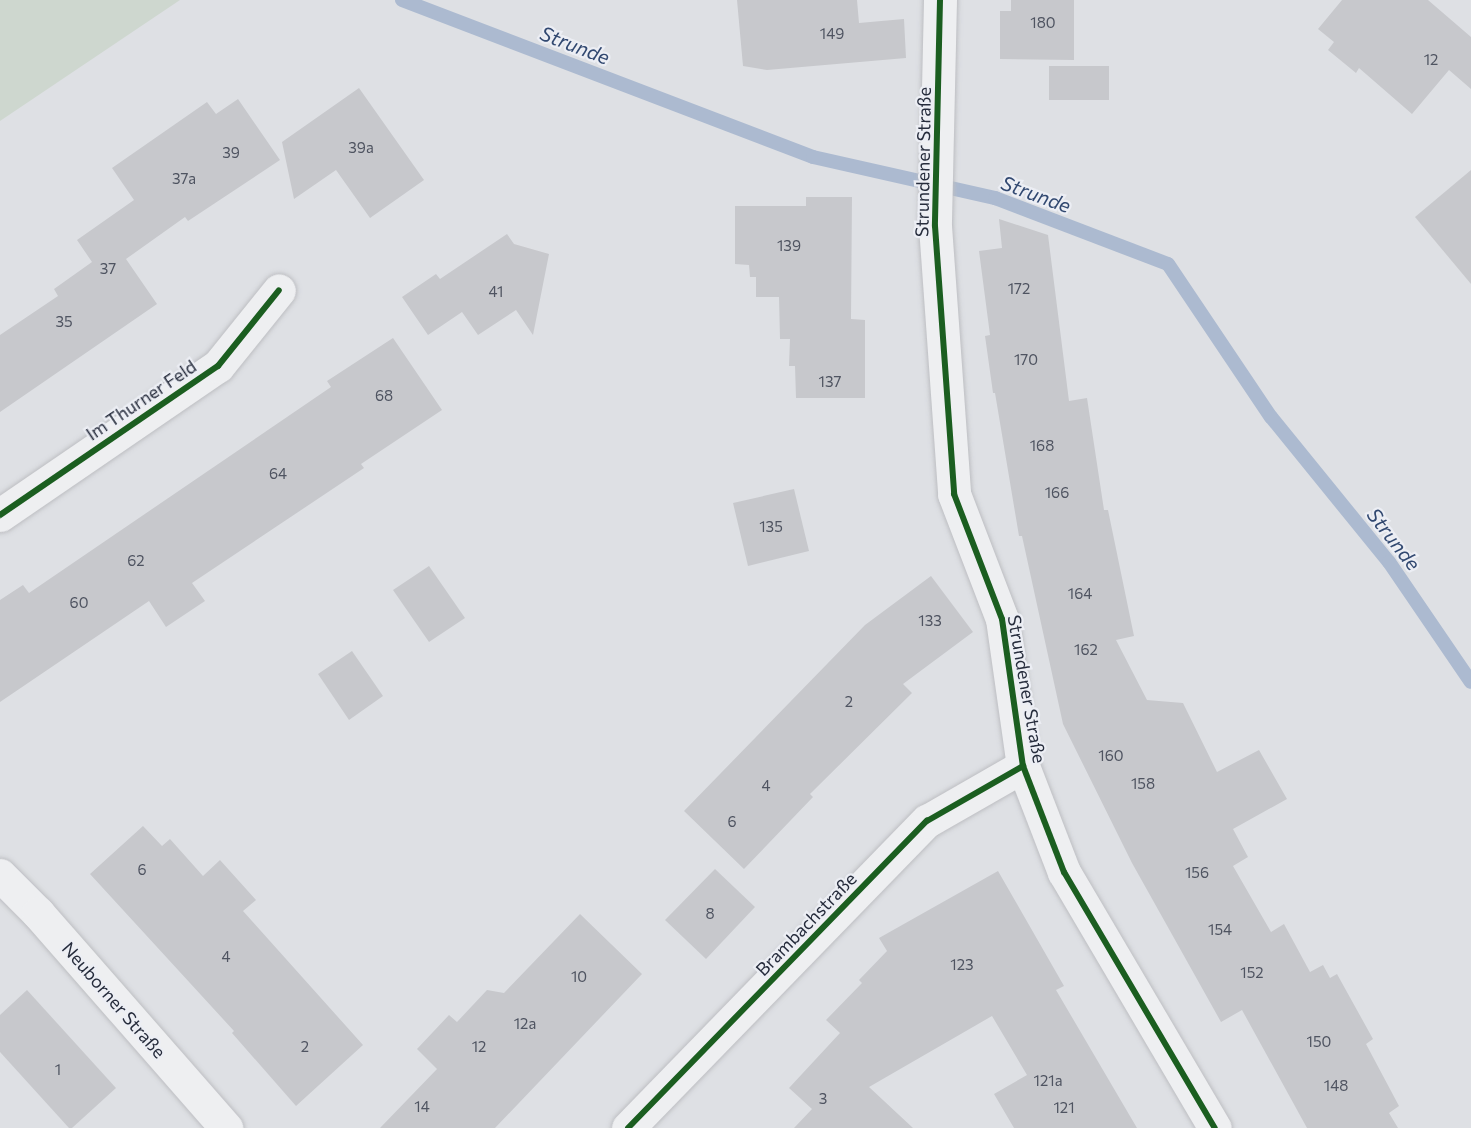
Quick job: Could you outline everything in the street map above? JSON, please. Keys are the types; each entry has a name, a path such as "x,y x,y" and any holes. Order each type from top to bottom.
{"street":[{"name":"Strundener Straße","path":"940,0 935,226 954,494 1002,619 1023,766 1064,872 1215,1128"},
{"name":"Im Thurner Feld","path":"0,515 218,366 279,290"},
{"name":"Brambachstraße","path":"628,1128 927,820 1023,766"},
{"name":"Neuborner Straße","path":"0,875 38,914 226,1128"}],"shaded area":[{"path":"0,0 180,0 0,121"}],"building":[{"path":"737,0 857,0 859,23 904,19 906,58 767,70 743,66"},
{"path":"1011,0 1074,0 1074,60 1000,59 1000,11 1011,11"},
{"path":"1342,0 1428,0 1471,37 1471,89 1449,70 1412,114 1359,68 1356,73 1328,50 1334,42 1318,29"},
{"path":"1049,66 1109,66 1109,100 1049,100"},
{"path":"359,88 424,180 370,218 336,170 294,199 282,142"},
{"path":"238,99 280,160 188,221 185,217 126,259 157,304 0,412 0,335 58,296 54,289 92,262 77,240 134,200 112,168 207,102 216,114"},
{"path":"1471,170 1471,284 1415,217"},
{"path":"806,197 852,197 851,319 865,320 865,398 796,398 795,366 789,366 790,339 780,339 779,297 756,297 756,277 750,277 749,265 735,264 735,206 806,206"},
{"path":"999,219 1048,235 1069,401 1087,398 1104,510 1108,510 1134,636 1116,640 1147,700 1183,703 1217,772 1259,750 1287,799 1233,829 1248,857 1233,866 1271,932 1284,924 1310,972 1323,965 1330,978 1337,974 1373,1039 1366,1044 1399,1106 1389,1113 1398,1128 1307,1128 1242,1010 1221,1022 1132,863 1063,724 1022,536 1019,536 985,336 990,335 979,251 1002,248"},
{"path":"507,234 514,244 549,254 533,335 516,310 478,335 462,312 428,335 402,297 436,274 440,279"},
{"path":"393,338 442,410 361,464 364,468 192,583 205,601 166,627 149,601 0,702 0,600 23,585 29,593 331,387 327,381"},
{"path":"794,489 809,551 748,566 733,503"},
{"path":"429,566 465,618 429,642 393,590"},
{"path":"931,576 973,632 903,684 912,693 810,794 813,797 744,869 684,811 865,625"},
{"path":"352,651 383,696 349,720 318,674"},
{"path":"143,826 162,846 170,839 203,876 220,860 256,900 243,911 363,1045 296,1106 232,1033 234,1031 90,874"},
{"path":"715,869 755,907 706,959 665,920"},
{"path":"998,871 1064,986 1056,990 1137,1128 1014,1128 994,1094 1027,1075 992,1016 869,1087 913,1128 794,1128 812,1109 789,1088 840,1033 826,1020 862,983 859,980 887,951 879,938"},
{"path":"580,914 642,974 495,1128 380,1128 437,1069 417,1049 449,1015 457,1022 487,990 504,993"},
{"path":"27,990 116,1088 72,1128 69,1128 0,1052 0,1015"}],"waterway":[{"name":"Strunde","path":"402,0 813,157 995,198 1168,264 1271,417 1389,562 1471,682"}],"cycle path":[{"path":"940,0 935,226 954,494 1002,619 1023,766 1064,872 1215,1128"},
{"path":"0,515 218,366 279,290"},
{"path":"628,1128 927,821 1023,766"}]}
